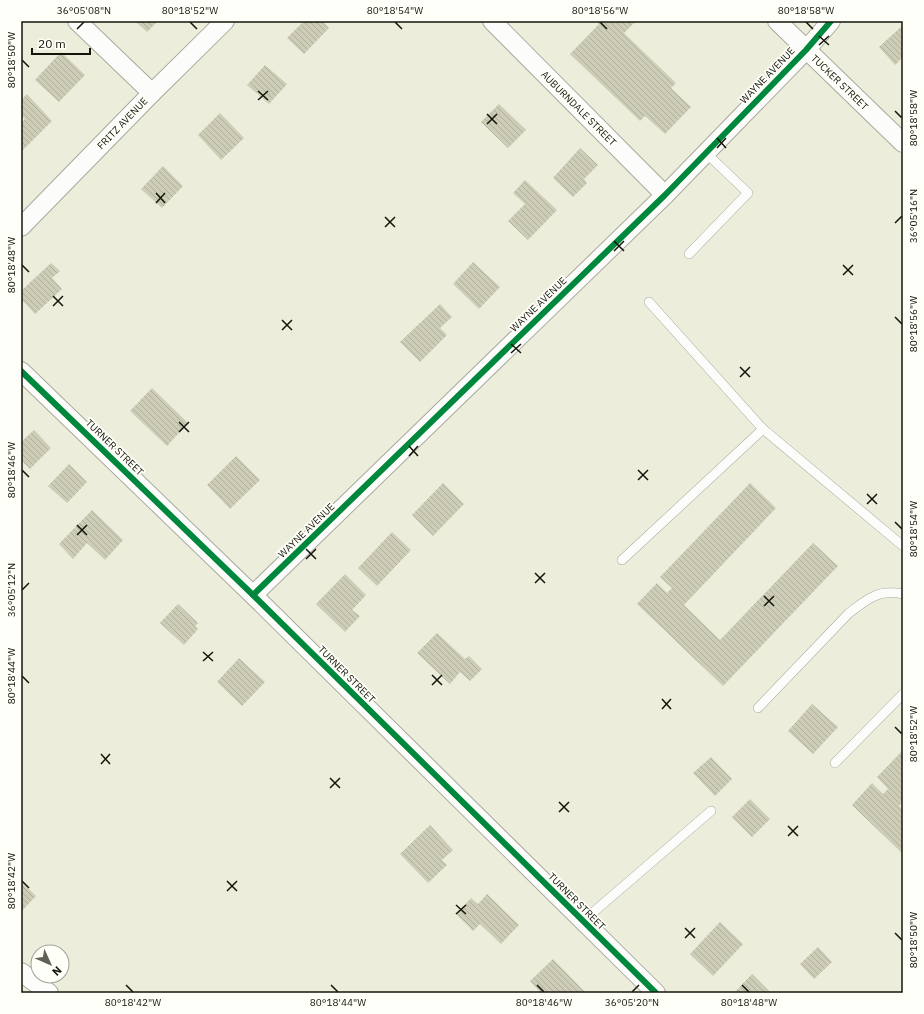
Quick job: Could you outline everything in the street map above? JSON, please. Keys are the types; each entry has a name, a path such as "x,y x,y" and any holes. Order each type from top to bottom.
{"street":[{"path":"77,21 152,93"},
{"name":"FRITZ AVENUE","path":"21,227 152,93 225,21"},
{"name":"AUBURNDALE STREET","path":"492,21 665,195"},
{"name":"TUCKER STREET","path":"777,21 903,143"},
{"name":"WAYNE AVENUE","path":"253,595 665,195 806,50 831,21"},
{"name":"TURNER STREET","path":"21,371 253,595 656,993"},
{"path":"21,972 49,993"}],"lane":[{"path":"689,254 748,193 706,153"},
{"path":"649,302 763,429 903,546"},
{"path":"622,560 763,429"},
{"path":"758,708 849,613 876,595 887,593 903,594"},
{"path":"835,763 903,694"},
{"path":"583,921 711,811"}],"building":[{"path":"135,21 158,21 147,32"},
{"path":"304,21 322,21 329,28 304,54 287,38"},
{"path":"595,21 636,21 624,33 676,83 671,88 691,107 665,134 645,116 640,121 570,54 599,24"},
{"path":"903,25 903,57 895,65 879,47"},
{"path":"61,52 85,75 59,102 35,80"},
{"path":"265,65 287,84 269,104 247,85"},
{"path":"27,94 52,121 23,150 21,148 21,123 25,119 21,115 21,100"},
{"path":"499,104 526,130 508,148 481,122"},
{"path":"220,113 244,138 221,160 198,135"},
{"path":"580,148 598,165 584,179 587,183 573,197 553,178"},
{"path":"163,166 183,186 162,208 141,189"},
{"path":"525,180 557,210 528,240 508,221 525,204 513,193"},
{"path":"473,262 500,287 479,309 453,284"},
{"path":"51,263 60,271 52,278 62,289 35,314 21,299 21,291"},
{"path":"440,304 452,317 440,328 447,335 420,362 400,342"},
{"path":"152,388 188,423 167,446 130,411"},
{"path":"34,430 51,448 30,469 21,460 21,442"},
{"path":"236,456 260,480 230,509 207,485"},
{"path":"69,464 87,482 67,503 48,486"},
{"path":"443,483 464,504 433,536 412,515"},
{"path":"750,483 776,508 684,605 720,640 813,543 838,566 723,686 637,604 657,583 667,593 672,588 660,577"},
{"path":"92,510 123,540 105,560 87,543 73,559 59,544"},
{"path":"392,532 411,550 377,586 358,568"},
{"path":"345,574 366,595 352,610 360,616 345,632 316,604"},
{"path":"178,604 198,623 195,626 198,629 184,645 160,623"},
{"path":"437,633 465,659 469,656 482,669 470,681 460,672 450,684 417,653"},
{"path":"239,658 265,682 242,706 217,682"},
{"path":"812,704 838,727 813,754 788,731"},
{"path":"903,750 903,801 899,806 903,810 903,854 852,805 872,783 883,794 888,789 877,777"},
{"path":"711,757 732,779 715,796 693,773"},
{"path":"750,799 770,819 752,837 732,817"},
{"path":"430,825 453,850 442,860 447,865 428,883 400,854"},
{"path":"21,882 36,896 21,912"},
{"path":"487,894 519,925 501,944 480,924 473,931 456,914 471,898 478,904"},
{"path":"720,922 743,944 713,976 690,954"},
{"path":"818,947 832,962 814,979 800,964"},
{"path":"553,959 586,993 541,993 530,981"},
{"path":"752,974 771,993 735,992"}],"cycle path":[{"path":"253,595 665,195 806,50 831,21"},
{"path":"21,371 253,595 656,993"}]}
